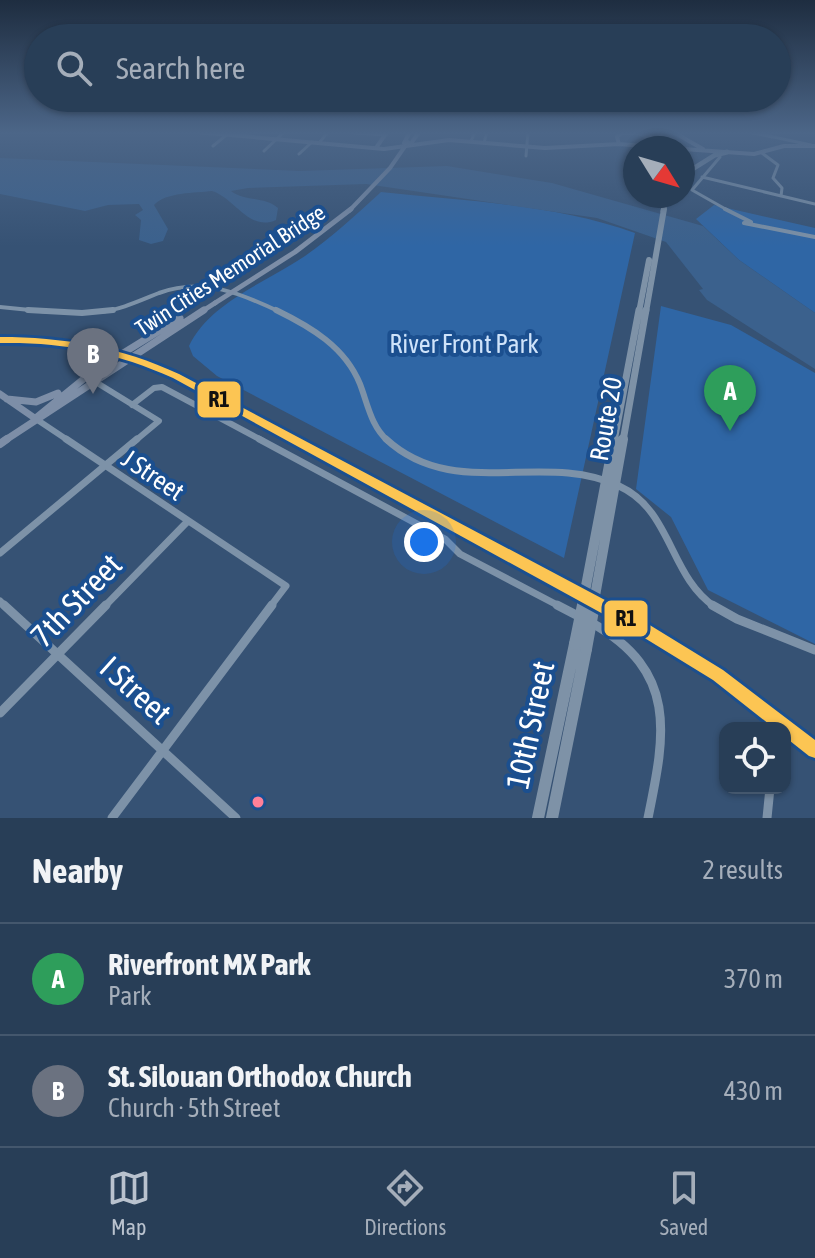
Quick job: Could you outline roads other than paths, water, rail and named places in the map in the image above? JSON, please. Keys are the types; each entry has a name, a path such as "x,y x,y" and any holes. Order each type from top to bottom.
{"highway":[{"name":"Route 20","path":"580,646 662,208"},
{"name":"10th Street","path":"538,818 580,646"},
{"name":"10th Street","path":"552,818 580,646"}],"main road":[{"name":"Twin Cities Memorial Bridge","path":"92,379 330,226 373,188 386,170"},
{"name":"Twin Cities Memorial Bridge","path":"92,379 175,321 212,302"},
{"path":"4,397 43,400 92,379"},
{"path":"0,444 92,379"},
{"name":"J Street","path":"4,397 36,419"}],"street":[{"path":"708,170 692,190 696,195 751,222 815,237"},
{"path":"776,170 773,178 782,188 781,196"},
{"path":"702,177 815,204"},
{"path":"744,223 751,222"},
{"path":"0,307 93,313 131,306 179,287 202,284 261,302 336,348 352,367 370,422 380,437 409,457 441,472 463,476 591,476 619,486 656,513 667,530 686,577 703,598 746,621 815,650"},
{"path":"0,553 159,421 92,379"},
{"path":"132,405 154,388 162,387 445,539 460,554 538,597 604,628 639,662 660,701 663,735 648,818"},
{"name":"J Street","path":"36,419 286,586 163,750"},
{"name":"7th Street","path":"0,713 187,522"},
{"name":"I Street","path":"0,601 236,818"},
{"path":"112,818 163,750"},
{"path":"767,818 769,794"}],"place":[{"name":"St. Silouan Orthodox Church","path":"93,394"},
{"name":"Riverfront MX Park","path":"730,431"}],"park label":[{"name":"River Front Park","path":"464,344"}]}
